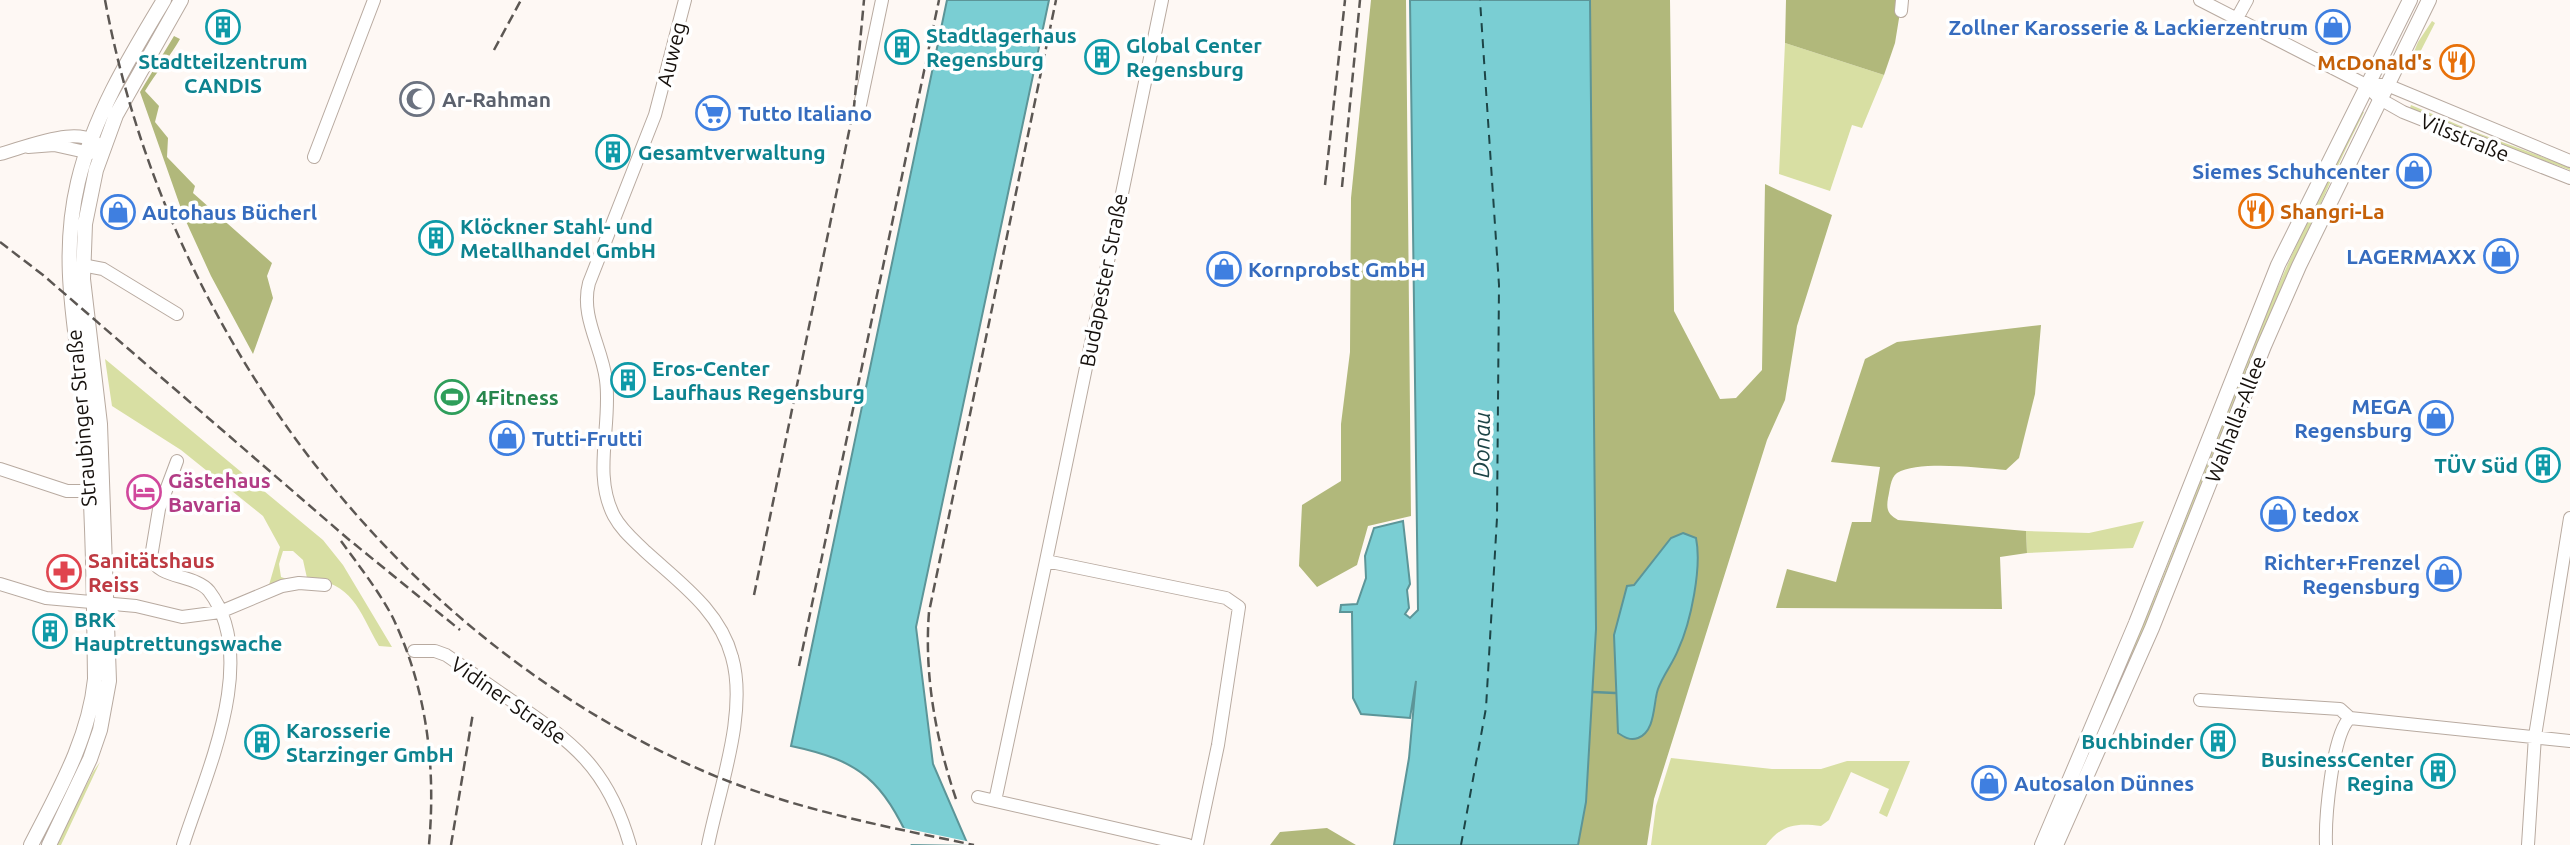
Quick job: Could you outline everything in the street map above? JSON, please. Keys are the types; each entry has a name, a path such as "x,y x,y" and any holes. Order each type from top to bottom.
{"main road":[{"name":"Straubinger Straße","path":"31,845 74,759 89,715 95,678 86,422 68,282 72,211 88,146 109,94 163,0"},
{"name":"Straubinger Straße","path":"49,845 85,772 100,730 109,681 100,424 82,265 85,224 102,151 135,76 181,0"},
{"name":"Walhalla-Allee","path":"2042,845 2167,548 2247,337 2366,85 2410,0"},
{"name":"Walhalla-Allee","path":"2056,845 2185,550 2269,334 2323,213 2429,0"}],"street":[{"path":"314,157 374,0"},
{"name":"Auweg","path":"685,0 657,108 589,282 586,303 606,379 604,479 615,517 628,535 705,606 716,620 733,659 736,714 708,845"},
{"path":"859,110 882,0"},
{"name":"Budapester Straße","path":"995,801 1162,0"},
{"name":"Vilsstraße","path":"2200,0 2366,85 2380,99 2456,135 2570,178"},
{"path":"2236,20 2247,0"},
{"name":"Vilsstraße","path":"2366,85 2387,85 2570,161"},
{"path":"0,154 75,136 88,146 102,151"},
{"path":"82,265 103,269 177,313"},
{"path":"177,461 159,509 150,557 159,568 203,586 220,612 230,652 229,695 183,845"},
{"path":"0,469 67,491 90,491"},
{"path":"2528,845 2535,736 2570,518"},
{"path":"1046,561 1226,598 1239,607 1219,745 1197,845"},
{"path":"0,584 46,597 108,603 182,617 220,612 282,586 299,583 325,585"},
{"name":"Vidiner Straße","path":"414,651 435,651 446,655 553,728 580,751 610,796 630,845"},
{"path":"2200,699 2340,709 2350,718 2570,741"},
{"path":"2326,845 2325,823 2340,730 2350,718"},
{"path":"978,797 1188,845"}],"green space":[{"path":"1371,0 1406,0 1411,516 1368,526 1357,565 1317,587 1299,566 1302,505 1341,481 1341,424 1350,352 1351,198"},
{"path":"1590,0 1670,0 1674,311 1720,399 1736,398 1762,370 1765,184 1832,215 1797,326 1785,400 1767,440 1654,799 1647,845 1578,845 1586,802 1596,629","holes":["1634,585 1679,648 1658,689 1652,721 1638,738 1618,733 1614,635 1627,586"]},
{"path":"1786,0 1902,0 1895,43 1884,75 1785,43"},
{"path":"2432,21 2435,23 2411,70 2407,69 2418,42"},
{"path":"174,36 180,39 145,91 159,106 155,122 168,138 167,157 195,186 193,193 272,263 267,276 273,298 253,354 211,276 184,217 140,92"},
{"path":"1785,43 1884,75 1862,128 1852,125 1830,191 1779,174"},
{"path":"2411,105 2570,167 2570,170 2462,131 2410,108"},
{"path":"2361,111 2364,112 2312,222 2161,597 2049,845 2159,587 2263,320 2315,203"},
{"path":"2041,325 2035,394 2019,458 2006,470 1950,466 1907,469 1895,475 1888,498 1888,511 1898,520 2026,531 2027,553 2000,557 2002,609 1776,608 1787,569 1836,582 1852,522 1871,522 1880,467 1831,462 1865,359 1897,342"},
{"path":"105,359 323,540 343,565 392,647 379,646 359,610 344,592 322,581 307,578 303,560 293,551 283,551 279,564 281,577 287,579 269,585 280,547 263,516 181,450 112,406"},
{"path":"2144,521 2133,548 2027,553 2026,531 2089,533"},
{"path":"1671,758 1772,769 1821,769 1847,761 1910,761 1887,817 1879,813 1889,789 1851,772 1829,820 1821,826 1790,826 1766,845 1651,845 1656,806"},
{"path":"100,762 61,845 56,845 93,772"},
{"path":"1327,828 1356,845 1270,845 1280,832"}],"water":[{"path":"947,0 1049,0 916,627 933,764 968,845 912,845 890,805 867,777 836,759 791,746"},
{"name":"Donau","path":"1410,0 1590,0 1596,629 1586,802 1578,845 1394,845 1409,758 1416,681 1410,718 1361,714 1353,698 1352,612 1340,612 1341,605 1357,604 1366,578 1365,556 1374,528 1403,521 1410,584 1407,590 1409,608 1405,614 1410,618 1418,610"},
{"path":"1683,533 1696,538 1698,564 1691,610 1678,650 1658,689 1651,723 1644,734 1630,739 1618,733 1614,635 1627,586 1634,585 1671,538"}],"pier":[{"path":"899,827 971,842 972,845 908,844"}],"waterway":[{"path":"1593,692 1615,693"}],"ferry route":[{"path":"1461,845 1486,708 1497,518 1499,285 1480,0"}],"railway":[{"path":"105,0 135,121 180,239 237,350 307,454 388,549 480,634 582,707 692,766 795,804 974,845"},
{"path":"494,50 521,0"},
{"path":"754,595 854,107 864,0"},
{"path":"799,666 939,0"},
{"path":"956,799 933,707 928,660 929,612 1056,0"},
{"path":"1325,185 1345,0"},
{"path":"1342,187 1360,0"},
{"path":"0,242 43,275 347,538 460,630"},
{"path":"341,541 393,618 414,673 430,757 429,845"},
{"path":"451,845 473,713"}],"place":[{"name":"Stadtteilzentrum CANDIS","path":"223,27"},
{"name":"Zollner Karosserie & Lackierzentrum","path":"2333,27"},
{"name":"Stadtlagerhaus Regensburg","path":"902,47"},
{"name":"Global Center Regensburg","path":"1102,57"},
{"name":"McDonald's","path":"2457,62"},
{"name":"Ar-Rahman","path":"417,99"},
{"name":"Tutto Italiano","path":"713,113"},
{"name":"Gesamtverwaltung","path":"613,152"},
{"name":"Siemes Schuhcenter","path":"2414,171"},
{"name":"Shangri-La","path":"2256,211"},
{"name":"Autohaus Bücherl","path":"118,212"},
{"name":"Klöckner Stahl- und Metallhandel GmbH","path":"436,238"},
{"name":"LAGERMAXX","path":"2501,256"},
{"name":"Kornprobst GmbH","path":"1224,269"},
{"name":"Eros-Center Laufhaus Regensburg","path":"628,380"},
{"name":"4Fitness","path":"452,397"},
{"name":"MEGA Regensburg","path":"2436,418"},
{"name":"Tutti-Frutti","path":"507,438"},
{"name":"TÜV Süd","path":"2543,465"},
{"name":"Gästehaus Bavaria","path":"144,492"},
{"name":"tedox","path":"2278,514"},
{"name":"Sanitätshaus Reiss","path":"64,572"},
{"name":"Richter+Frenzel Regensburg","path":"2444,574"},
{"name":"BRK Hauptrettungswache","path":"50,631"},
{"name":"Buchbinder","path":"2218,741"},
{"name":"Karosserie Starzinger GmbH","path":"262,742"},
{"name":"BusinessCenter Regina","path":"2438,771"},
{"name":"Autosalon Dünnes","path":"1989,783"}]}
